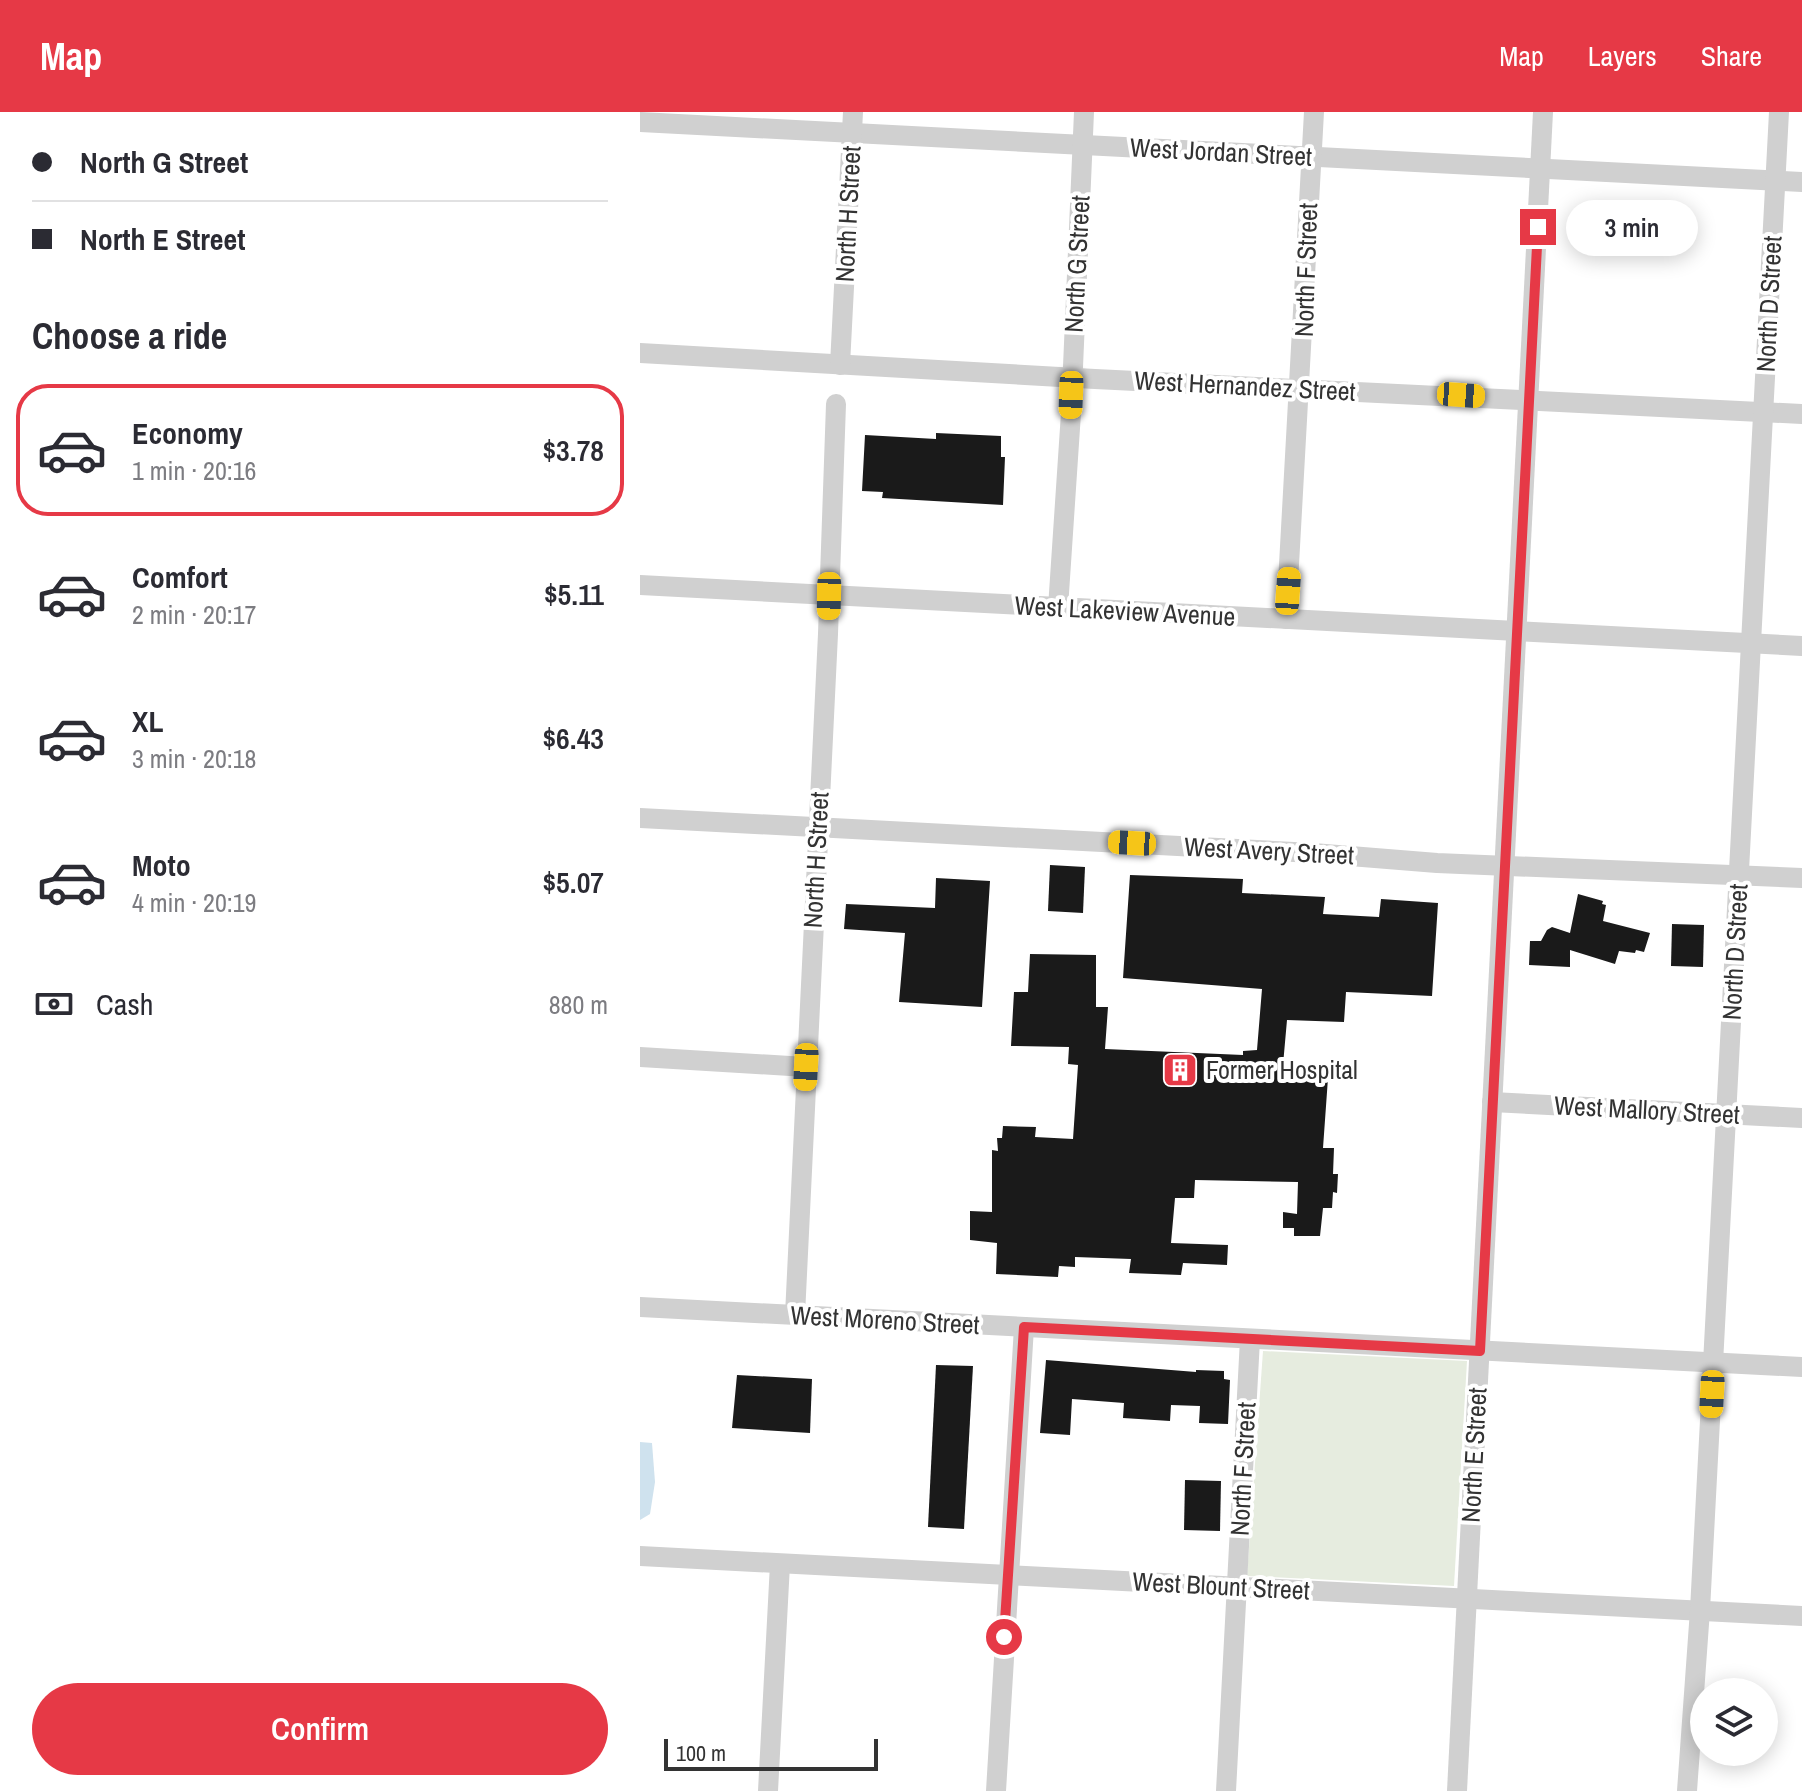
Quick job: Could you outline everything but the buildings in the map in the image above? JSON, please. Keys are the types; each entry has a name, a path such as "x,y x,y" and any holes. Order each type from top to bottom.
{"street":[{"name":"North G Street","path":"1058,608 1084,112"},
{"name":"North F Street","path":"1286,619 1314,112"},
{"name":"North E Street","path":"1457,1791 1543,112"},
{"name":"North D Street","path":"1687,1791 1700,1610 1779,112"},
{"name":"West Jordan Street","path":"640,122 853,122 1082,145 1802,182"},
{"name":"North H Street","path":"840,365 853,122"},
{"name":"West Hernandez Street","path":"640,353 1802,414"},
{"name":"North H Street","path":"795,1315 836,404"},
{"name":"West Lakeview Avenue","path":"640,585 1802,646"},
{"name":"West Avery Street","path":"640,818 1802,878"},
{"path":"640,1057 806,1067"},
{"name":"West Mallory Street","path":"1492,1102 1802,1118"},
{"name":"West Moreno Street","path":"640,1307 1802,1367"},
{"path":"996,1791 1024,1327"},
{"name":"North F Street","path":"1226,1791 1250,1339"},
{"name":"West Blount Street","path":"640,1556 1802,1616"},
{"path":"768,1791 780,1564"}],"shaded area":[{"path":"1263,1351 1467,1361 1454,1586 1247,1576"}],"water":[{"path":"640,1442 652,1443 655,1482 650,1514 640,1520"}],"place":[{"name":"Former Hospital","path":"1180,1070"}],"route":[{"path":"1004,1637 1024,1327 1480,1351 1538,227"}]}
